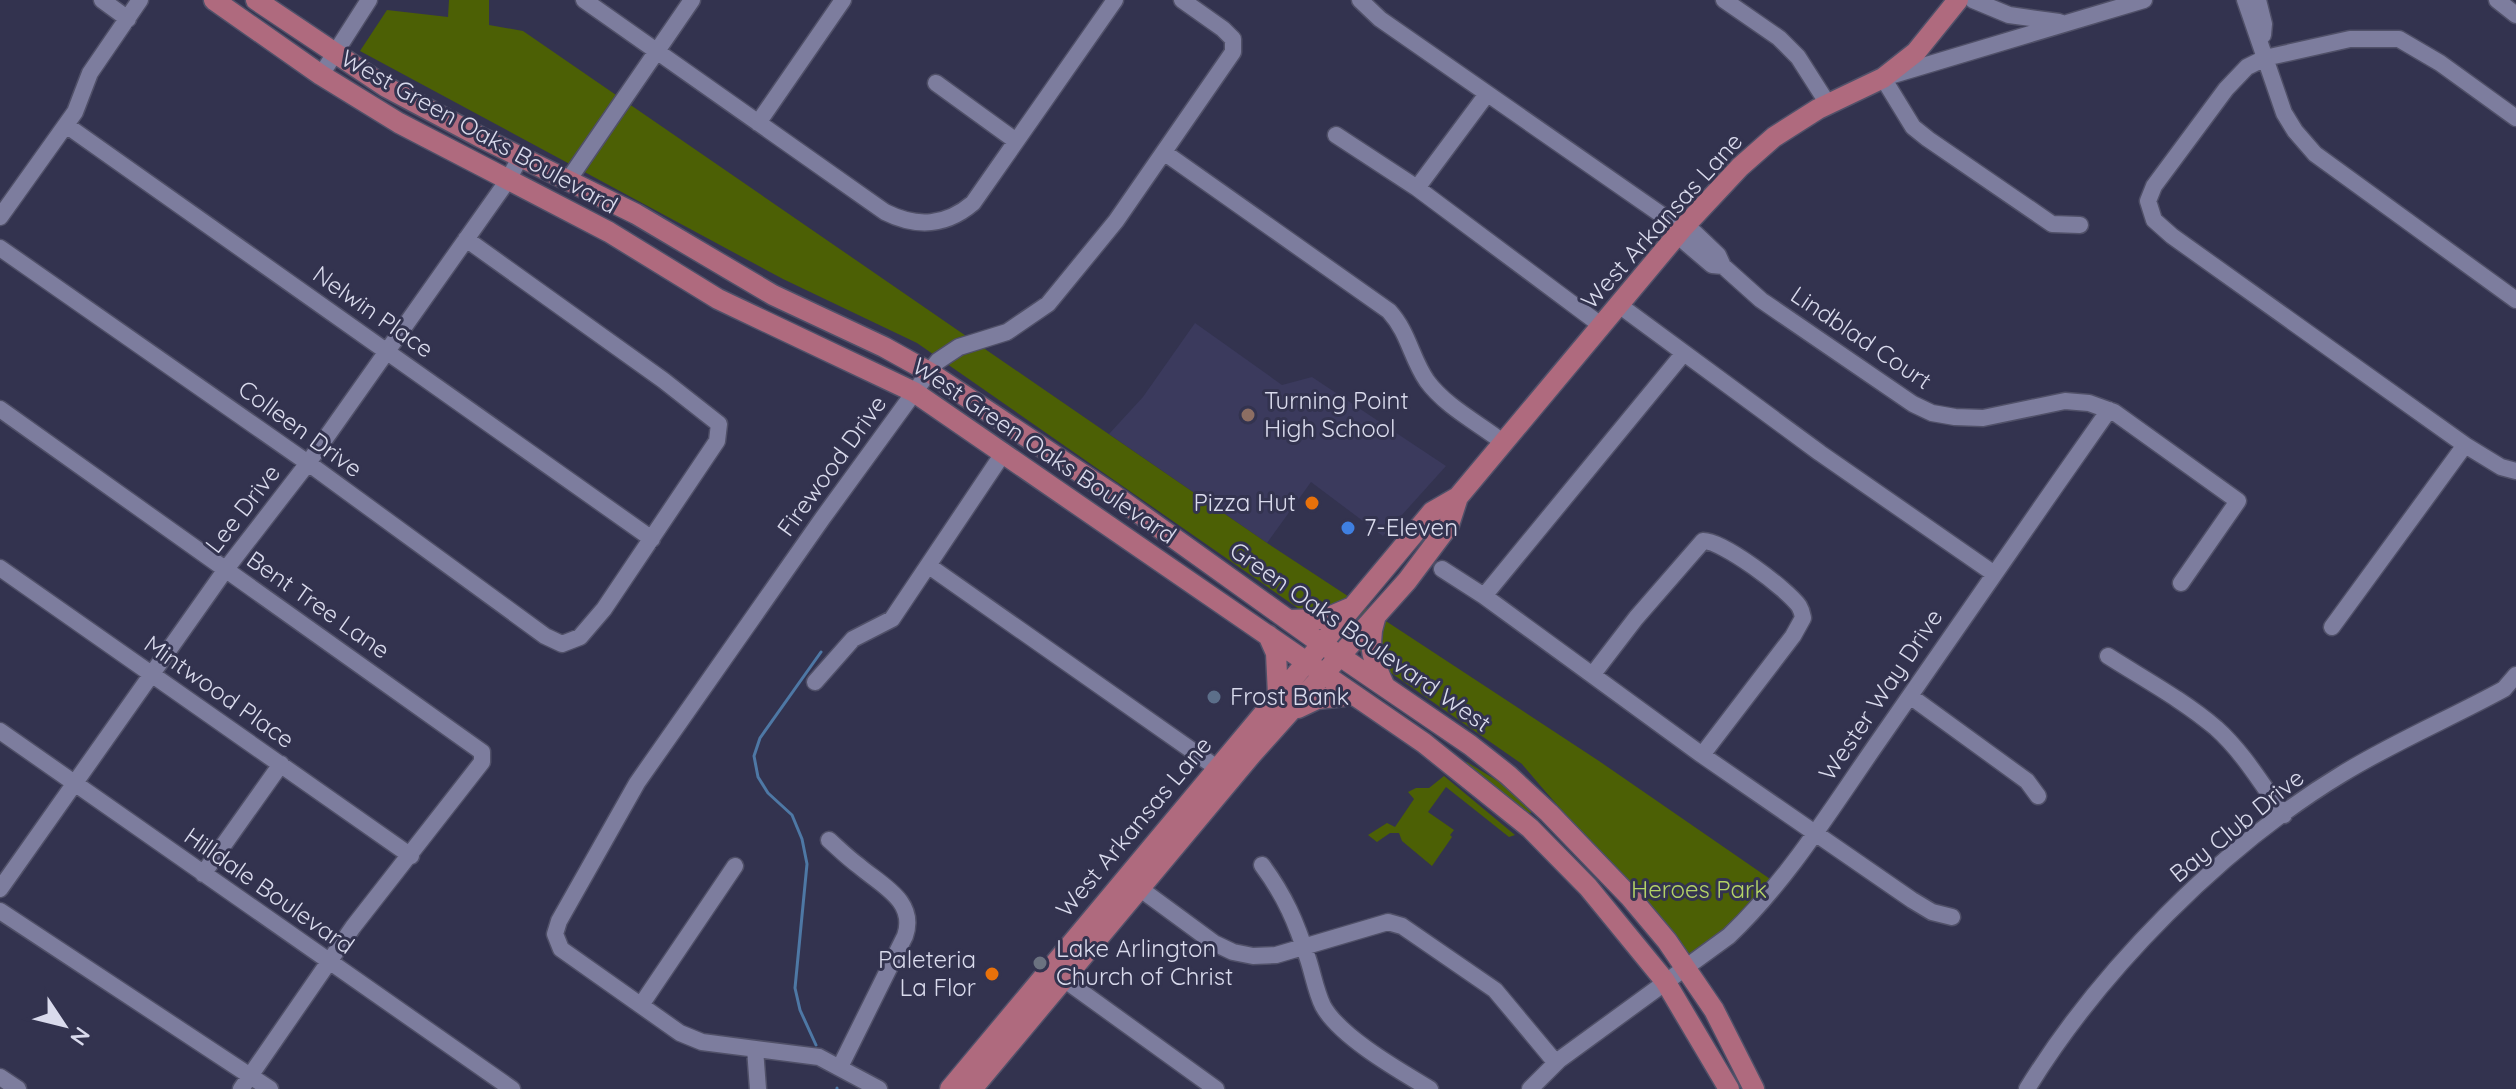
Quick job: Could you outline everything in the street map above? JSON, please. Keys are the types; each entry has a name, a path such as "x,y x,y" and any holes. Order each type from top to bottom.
{"main road":[{"name":"West Green Oaks Boulevard","path":"214,0 321,75 399,123 609,232 718,299 914,392 1458,769 1530,828 1588,887 1665,981 1729,1089"},
{"name":"Green Oaks Boulevard West","path":"256,0 386,87 636,214 773,295 884,347 929,372 1093,481 1470,745 1549,813 1630,897 1686,967 1721,1023 1754,1089"},
{"path":"1883,78 1916,52 1958,0"},
{"name":"West Arkansas Lane","path":"1331,650 1357,604 1432,512 1458,497 1682,229 1740,167 1774,137 1828,104 1883,78"},
{"path":"1004,452 1016,450 1025,454 1071,483 1081,486 1093,481"},
{"name":"West Arkansas Lane","path":"1179,828 1217,768 1278,695 1375,617 1449,525 1458,497"},
{"path":"1287,619 1324,619 1357,604"},
{"path":"1375,617 1370,647 1385,687"},
{"path":"1268,635 1276,653 1278,695"},
{"name":"West Arkansas Lane","path":"972,1089 1056,977 1179,828 1294,709 1315,668"},
{"path":"1294,709 1317,699 1354,695"},
{"path":"1530,828 1549,813"},
{"name":"West Arkansas Lane","path":"950,1089 1056,977"}],"street":[{"path":"102,0 128,19"},
{"path":"0,217 66,125 82,97 90,73 140,0"},
{"path":"321,75 369,0"},
{"path":"584,0 885,212 903,221 920,223 941,222 973,203 1115,0"},
{"path":"569,179 692,0"},
{"path":"758,123 843,0"},
{"name":"Firewood Drive","path":"641,1005 561,949 555,934 559,921 637,783 929,372 938,361 959,347 1007,332 1048,304 1116,221 1165,153 1233,52 1233,39 1182,0"},
{"name":"Lindblad Court","path":"1360,0 1380,19 1682,229 1685,242 1712,265 1723,266 1761,300 1881,384 1932,413 1955,417 1983,418 2065,401 2089,403 2109,410 2238,501 2181,583"},
{"path":"1724,0 1779,38 1798,57 1828,104"},
{"path":"1973,0 2009,15 2068,23"},
{"name":"West Arkansas Lane","path":"1883,78 2144,0"},
{"path":"2245,0 2284,113 2315,154 2516,300"},
{"path":"2258,0 2264,24 2264,53"},
{"path":"2497,0 2516,15"},
{"path":"2516,118 2440,63 2399,39 2350,39 2264,53 2237,77 2154,186 2148,201 2152,215 2172,236 2465,445 2501,467 2516,471"},
{"path":"1883,78 1913,127 1928,139 2052,224 2080,225"},
{"path":"936,83 1016,141"},
{"path":"1417,188 1487,94"},
{"name":"Nelwin Place","path":"66,125 652,539"},
{"path":"1336,135 1417,188 1602,326"},
{"path":"1165,153 1389,311 1402,326 1429,384 1504,443"},
{"name":"Lee Drive","path":"0,889 226,569 308,463 508,180 521,156"},
{"path":"466,239 719,424 717,441 652,539"},
{"name":"Colleen Drive","path":"0,248 308,463 559,644 580,637 604,609 652,539"},
{"path":"1619,305 1683,354 1993,573"},
{"path":"1484,596 1683,354"},
{"name":"Bent Tree Lane","path":"0,409 479,749 484,758 482,762 411,856"},
{"name":"Wester Way Drive","path":"1530,1089 1556,1063 1729,936 1754,912 1815,833 2109,410"},
{"path":"2332,627 2465,445"},
{"path":"815,682 853,639 892,619 1004,452"},
{"path":"1593,674 1636,618 1703,541 1716,543 1764,575 1796,602 1803,615 1793,636 1702,755"},
{"path":"929,566 1217,768"},
{"name":"Mintwood Place","path":"0,568 411,856"},
{"path":"1442,569 1912,900 1932,912 1952,917"},
{"path":"2108,656 2218,730 2247,763 2284,815"},
{"name":"Bay Club Drive","path":"2027,1089 2115,970 2139,943 2252,838 2342,774 2504,689 2516,675"},
{"path":"1910,696 2027,781 2038,796"},
{"name":"Hilldale Boulevard","path":"0,731 512,1089"},
{"path":"203,874 281,764"},
{"path":"829,840 900,899 907,913 905,936 840,1067"},
{"path":"246,1082 353,927 411,856"},
{"path":"1262,865 1287,901 1323,1006 1337,1024 1401,1072 1430,1089"},
{"path":"735,866 641,1005 680,1033 702,1042 819,1057 879,1089"},
{"path":"1134,884 1214,943 1233,952 1253,956 1276,955 1388,922 1402,926 1495,990 1556,1063"},
{"path":"0,911 246,1082 270,1089"},
{"path":"1056,977 1216,1089"},
{"path":"755,1049 758,1089"},
{"path":"0,1077 18,1089"}],"shaded area":[{"name":"Turning Point High School","path":"1195,323 1282,385 1312,377 1446,466 1383,536 1311,482 1267,543 1109,434 1143,397"}],"green space":[{"name":"Heroes Park","path":"449,0 489,0 489,25 523,31 1267,543 1599,761 1773,881 1725,933 1690,955 1522,764 917,343 783,279 360,51 387,10 448,17"},
{"path":"1467,762 1512,790 1531,809 1531,813 1465,764"},
{"path":"1444,776 1515,835 1509,837 1446,787 1428,812 1454,830 1432,866 1402,841 1399,833 1390,833 1377,842 1368,835 1387,823 1395,827 1414,799 1408,792 1416,788 1429,788"}],"waterway":[{"path":"816,1045 800,1010 795,988 807,864 802,839 792,815 768,793 758,777 754,756 760,738 821,652"}],"place":[{"name":"Turning Point High School","path":"1248,415"},
{"name":"Pizza Hut","path":"1312,503"},
{"name":"7-Eleven","path":"1348,528"},
{"name":"Frost Bank","path":"1214,697"},
{"name":"Lake Arlington Church of Christ","path":"1040,963"},
{"name":"Paleteria La Flor","path":"992,974"}]}
